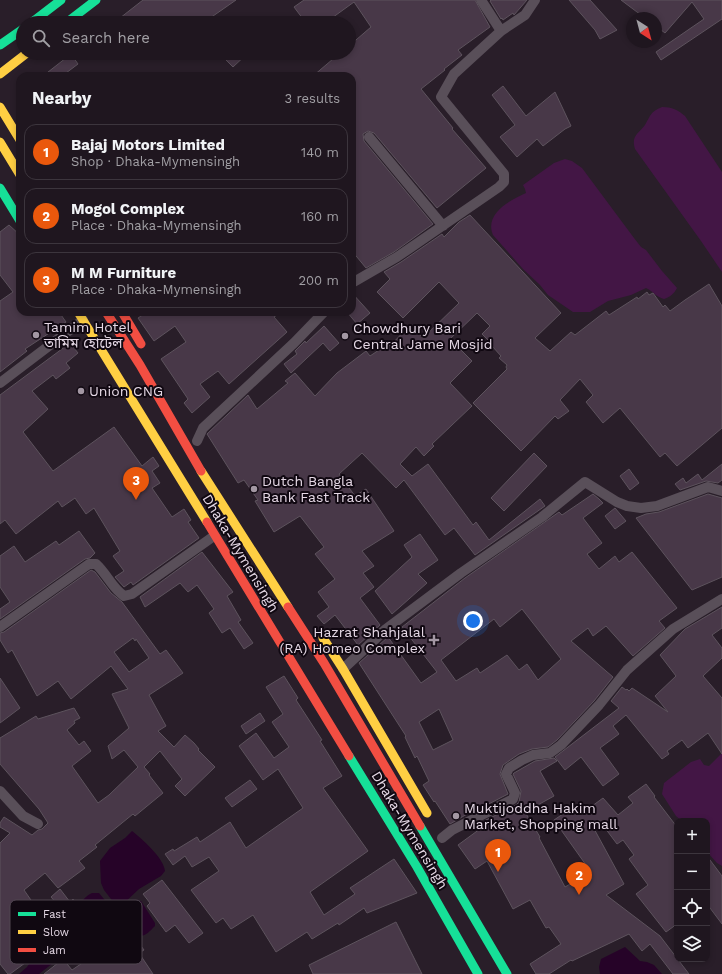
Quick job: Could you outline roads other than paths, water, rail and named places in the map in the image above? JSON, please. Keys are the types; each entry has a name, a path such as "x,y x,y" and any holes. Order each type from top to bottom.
{"highway":[{"path":"40,16 61,0"},
{"path":"75,16 96,0"},
{"path":"0,45 16,34"},
{"path":"0,74 18,60"},
{"path":"0,107 16,133"},
{"path":"0,142 16,168"},
{"path":"0,188 16,214"},
{"name":"Dhaka-Mymensingh","path":"81,316 417,867 478,974"},
{"path":"109,316 140,365 201,471 324,663 507,974"},
{"path":"124,316 146,353"},
{"name":"Dhaka-Mymensingh","path":"317,629 343,669 430,818"}],"street":[{"path":"481,0 502,31"},
{"path":"356,281 397,257 499,187 504,182 504,174 441,97 454,74 502,31 525,15 535,0"},
{"path":"370,137 443,226"},
{"path":"0,382 81,316"},
{"path":"198,441 203,428 294,343 320,316"},
{"path":"343,669 386,629 461,573 542,517 585,482 617,502 627,506 641,508 657,506 708,487 722,491"},
{"path":"0,627 89,564 96,564 101,568 117,591 124,596 132,594 214,536"},
{"path":"442,838 452,830 513,798 515,793 506,774 509,768 522,760 550,752 561,745 599,705 627,670 673,629 722,599"},
{"path":"0,791 23,816 38,824"}],"place":[{"name":"Tamim Hotel তামিম হোটেল","path":"36,335"},
{"name":"Chowdhury Bari Central Jame Mosjid","path":"345,336"},
{"name":"Union CNG","path":"81,391"},
{"name":"Dutch Bangla Bank Fast Track","path":"254,489"},
{"name":"M M Furniture","path":"136,500"},
{"name":"Hazrat Shahjalal (RA) Homeo Complex","path":"434,640"},
{"name":"Muktijoddha Hakim Market, Shopping mall","path":"456,816"},
{"name":"Bajaj Motors Limited","path":"498,872"},
{"name":"Mogol Complex","path":"579,895"}]}
